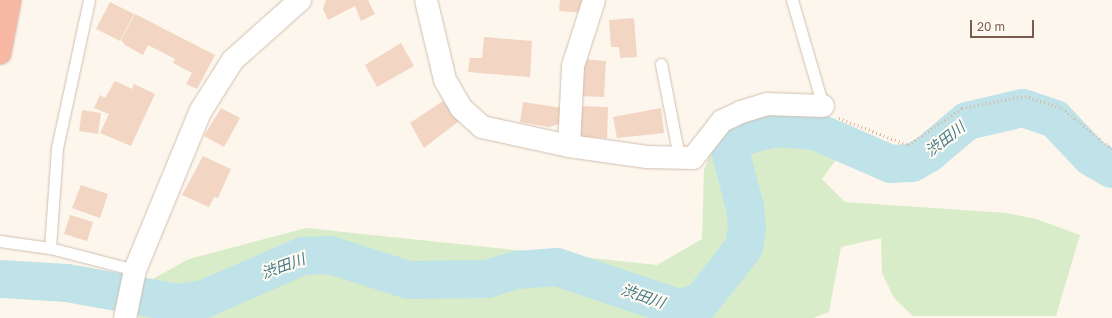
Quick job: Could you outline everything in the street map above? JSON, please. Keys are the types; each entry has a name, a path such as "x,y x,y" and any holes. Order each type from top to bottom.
{"highway":[{"path":"0,53 10,0"}],"street":[{"path":"126,316 134,274 168,184 219,78 256,37 300,0"},
{"path":"426,0 445,80 471,118 482,127 570,146 647,157 693,158 722,121 741,112 767,104 823,106"},
{"path":"570,146 573,66 594,0"}],"lane":[{"path":"50,248 57,148 89,0"},
{"path":"792,0 823,106"},
{"path":"661,64 679,157"},
{"path":"0,242 50,248 134,274"}],"path":[{"path":"823,106 834,116 908,145 962,108 1025,96 1062,108 1112,149"}],"green space":[{"path":"788,114 818,119 838,157 822,179 845,202 1006,213 1036,219 1080,235 1056,316 913,316 894,298 882,273 881,238 841,247 829,312 813,318 138,318 149,281 189,259 306,228 657,265 702,239 704,170 717,136 746,118"}],"building":[{"path":"326,0 368,0 375,14 361,21 355,6 328,20 323,9"},
{"path":"560,0 585,0 584,13 559,11"},
{"path":"110,2 134,14 120,41 96,29"},
{"path":"135,14 215,55 197,89 186,84 192,73 173,63 175,59 148,45 143,55 125,45 121,40"},
{"path":"634,18 637,57 620,58 619,47 611,47 609,20"},
{"path":"484,37 532,41 530,77 468,72 470,58 482,58"},
{"path":"401,43 414,66 377,87 365,65"},
{"path":"580,59 606,61 604,97 576,96"},
{"path":"115,81 132,89 134,84 155,94 131,146 100,133 109,114 94,108 100,95 105,98"},
{"path":"443,101 459,121 424,148 410,123"},
{"path":"523,102 562,108 559,124 549,127 520,122"},
{"path":"579,106 608,107 607,138 578,137"},
{"path":"221,108 240,118 224,147 204,136"},
{"path":"661,108 664,133 617,138 613,117"},
{"path":"82,110 101,113 98,134 79,131"},
{"path":"203,156 231,169 218,198 214,197 209,207 182,195"},
{"path":"81,185 108,194 100,218 72,208"},
{"path":"70,215 93,222 87,241 64,234"}],"waterway":[{"name":"渋田川","path":"0,279 67,283 178,303 204,299 303,256 330,255 409,280 487,279 517,270 557,267 678,308 700,303 744,247 747,229 745,208 731,154 733,142 744,136 775,128 815,131 891,164 912,163 929,153 967,121 1023,108 1055,119 1091,157 1112,169"}]}
